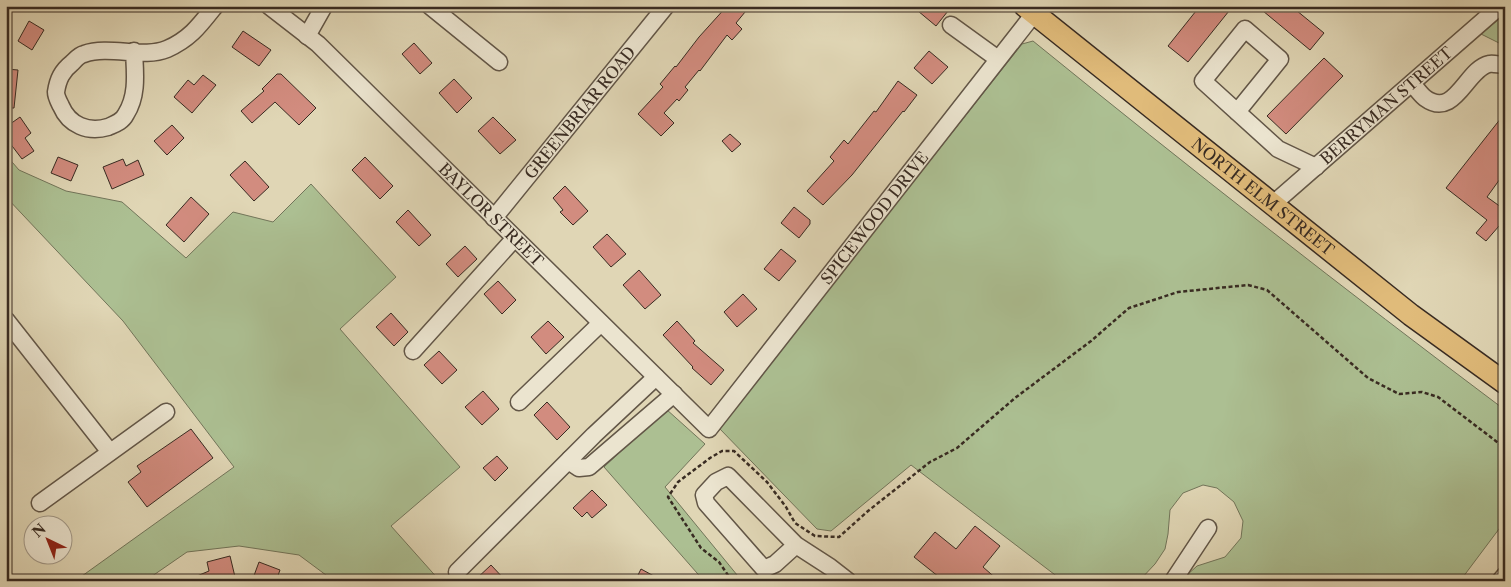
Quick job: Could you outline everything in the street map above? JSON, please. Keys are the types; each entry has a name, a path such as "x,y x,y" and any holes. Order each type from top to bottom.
{"main road":[{"name":"NORTH ELM STREET","path":"1033,9 1413,316 1505,383"}],"street":[{"path":"134,51 136,84 132,102 126,116 118,124 99,130 83,128 72,122 63,112 56,95 58,78 82,54 102,50 134,51 149,52 166,49 192,35 215,6"},
{"name":"BAYLOR STREET","path":"269,6 318,44 708,429"},
{"path":"307,36 324,6"},
{"path":"430,6 499,62"},
{"name":"GREENBRIAR ROAD","path":"494,218 666,6"},
{"name":"BERRYMAN STREET","path":"1273,204 1497,7"},
{"name":"SPICEWOOD DRIVE","path":"708,429 998,59 1033,9"},
{"path":"951,25 998,59"},
{"path":"1237,112 1280,59 1245,29 1203,81 1237,112 1278,148 1316,167"},
{"path":"1412,83 1426,98 1438,103 1452,100 1478,71 1489,64 1505,65"},
{"path":"413,351 514,239"},
{"path":"6,320 110,452"},
{"path":"518,402 601,323"},
{"path":"457,572 570,459 656,377"},
{"path":"570,459 579,468 589,467 674,394"},
{"path":"40,503 166,412"},
{"path":"796,545 775,564 764,569 706,503 704,495 716,482 728,476 796,545 848,581"},
{"path":"1173,581 1208,528"},
{"path":"1500,581 1505,574"}],"path":[{"path":"732,581 718,562 701,548 668,497 678,482 710,458 722,451 734,452 767,482 796,523 816,536 839,537 868,510 924,466 957,448 1015,398 1091,341 1129,308 1178,292 1248,285 1267,290 1368,378 1398,394 1422,392 1438,397 1505,448"}],"green space":[{"path":"1505,14 1505,46 1481,34"},
{"path":"1033,41 1267,228 1505,410 1505,521 1460,581 1188,581 1187,575 1197,566 1225,557 1241,538 1243,521 1234,502 1217,488 1203,485 1183,493 1170,510 1165,549 1155,564 1139,581 1063,581 911,465 831,531 817,529 719,428 1022,44"},
{"path":"6,155 19,170 66,191 122,202 186,258 233,212 273,222 311,184 396,277 340,329 460,467 391,526 440,581 334,581 299,555 239,546 187,552 145,581 75,581 234,467 123,321 6,197"},
{"path":"666,409 705,444 665,487 742,581 704,581 604,467"}],"building":[{"path":"727,6 750,6 736,23 742,29 732,40 727,35 700,71 685,87 688,90 679,101 677,99 664,113 674,123 661,136 638,114 663,87 660,84"},
{"path":"912,6 943,6 948,11 936,26"},
{"path":"1200,6 1233,6 1188,62 1168,46"},
{"path":"1257,6 1291,6 1324,33 1310,50"},
{"path":"29,21 44,30 32,50 18,41"},
{"path":"243,31 271,50 259,66 232,47"},
{"path":"414,43 432,63 420,74 402,54"},
{"path":"929,51 948,67 932,84 914,68"},
{"path":"1324,58 1343,76 1286,134 1267,116"},
{"path":"6,69 18,70 14,108 6,108"},
{"path":"277,74 281,74 316,108 299,125 275,102 252,123 241,111 264,91 262,89"},
{"path":"203,75 216,85 192,113 174,97 188,80 194,85"},
{"path":"454,79 472,98 457,113 439,93"},
{"path":"898,81 917,95 852,175 823,205 807,191 834,161 830,157 844,140 848,144 874,111 876,112"},
{"path":"1505,113 1505,172 1487,197 1505,210 1505,231 1499,226 1486,241 1476,233 1487,220 1446,188"},
{"path":"20,117 31,133 25,138 34,151 22,159 6,138 6,127"},
{"path":"493,117 516,140 500,154 478,131"},
{"path":"172,125 184,138 167,155 154,141"},
{"path":"730,134 741,144 732,152 722,141"},
{"path":"58,157 78,165 71,181 51,173"},
{"path":"365,157 393,186 380,199 352,170"},
{"path":"123,159 126,166 138,160 144,175 112,189 103,167"},
{"path":"245,161 269,187 254,201 230,175"},
{"path":"565,186 588,211 573,225 560,212 563,210 553,198"},
{"path":"191,197 209,214 184,242 166,225"},
{"path":"794,207 810,220 810,224 799,238 781,223"},
{"path":"408,210 431,235 419,246 396,222"},
{"path":"607,234 626,254 611,267 593,247"},
{"path":"465,246 477,259 458,277 446,264"},
{"path":"781,249 796,261 779,281 764,269"},
{"path":"639,270 661,295 645,309 623,285"},
{"path":"498,281 516,300 502,314 484,294"},
{"path":"743,294 757,309 737,327 724,312"},
{"path":"391,313 408,332 394,346 376,327"},
{"path":"548,321 564,337 546,354 531,337"},
{"path":"677,321 695,341 693,343 724,370 711,385 692,368 663,335"},
{"path":"439,351 457,370 442,384 424,365"},
{"path":"483,391 499,409 482,425 465,407"},
{"path":"547,402 570,427 557,440 534,415"},
{"path":"191,429 213,458 147,507 128,482 141,472 137,466"},
{"path":"497,456 508,468 495,481 483,468"},
{"path":"592,490 607,505 592,518 587,512 582,517 573,508"},
{"path":"975,526 1000,546 983,567 999,581 944,581 914,557 935,532 956,549"},
{"path":"230,556 236,581 185,581 209,571 207,562"},
{"path":"259,562 280,570 276,581 252,581"},
{"path":"491,565 506,581 474,581"},
{"path":"641,569 663,581 635,581"}]}
